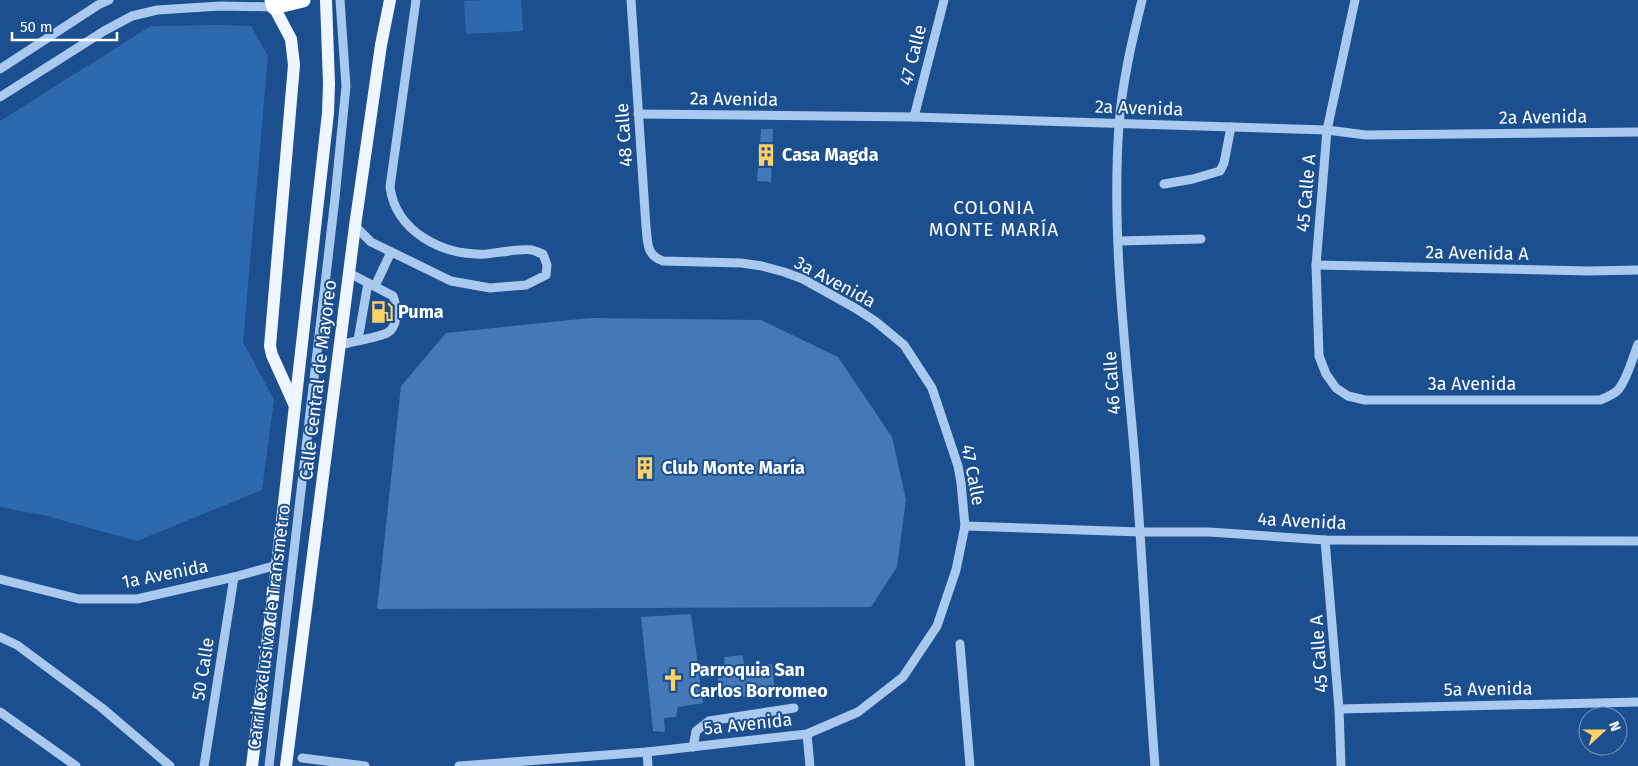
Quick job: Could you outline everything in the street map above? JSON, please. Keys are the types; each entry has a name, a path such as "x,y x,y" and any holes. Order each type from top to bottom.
{"highway":[{"path":"273,3 297,2"}],"main road":[{"name":"Calle Central de Mayoreo","path":"252,766 277,565 328,113 329,84 326,0"},
{"name":"Calle Central de Mayoreo","path":"286,766 355,226 381,45 390,0"},
{"path":"273,3 290,39 294,64 270,346 272,355 295,406"}],"street":[{"path":"0,69 109,0"},
{"name":"Carril exclusivo de Transmetro","path":"268,766 336,198 346,86 340,0"},
{"path":"355,226 371,242 451,281 490,288 526,285 546,275 547,265 543,254 531,249 484,254 444,249 412,229 400,216 392,201 390,187 416,0"},
{"name":"48 Calle","path":"632,0 638,114 648,243 654,258 663,261"},
{"name":"47 Calle","path":"914,117 944,0"},
{"name":"46 Calle","path":"1142,0 1127,63 1119,124 1116,183 1118,241 1155,766"},
{"name":"45 Calle A","path":"1336,388 1326,374 1319,356 1316,265 1327,130 1355,0"},
{"path":"0,96 104,31 132,16 157,10 273,3"},
{"name":"2a Avenida","path":"638,114 914,117 1327,130 1366,135 1638,132"},
{"path":"1164,184 1200,178 1220,171 1224,163 1230,127"},
{"path":"1118,241 1201,239"},
{"path":"358,340 372,285 391,252"},
{"name":"3a Avenida","path":"663,261 755,265 803,279 875,321 904,345 932,388"},
{"name":"2a Avenida A","path":"1316,265 1589,271 1638,270"},
{"path":"340,345 388,333 394,326 397,306 393,296 349,273"},
{"name":"3a Avenida","path":"1336,388 1348,396 1365,400 1600,400 1618,391 1638,344"},
{"name":"47 Calle","path":"932,388 958,466 965,526 956,570"},
{"name":"4a Avenida","path":"965,526 1140,532 1209,532 1325,540 1638,541"},
{"name":"45 Calle A","path":"1325,540 1339,709 1341,766"},
{"name":"1a Avenida","path":"0,578 79,599 143,598 277,565"},
{"name":"5a Avenida","path":"459,766 647,752 807,734 858,712 903,677 937,626 956,570"},
{"name":"50 Calle","path":"204,766 234,577"},
{"path":"0,637 17,645 102,708 170,766"},
{"path":"960,644 970,766"},
{"name":"5a Avenida","path":"1339,709 1638,702"},
{"path":"694,747 696,731 709,721 794,708"},
{"path":"0,712 76,766"},
{"path":"807,734 810,766"},
{"path":"647,752 648,766"},
{"path":"302,758 365,766"}],"shaded area":[{"path":"521,0 523,31 466,34 464,1"},
{"path":"151,26 251,26 268,56 243,342 274,400 262,490 137,541 43,515 0,507 0,121"}],"building":[{"name":"Casa Magda","path":"761,129 773,129 771,182 757,181"},
{"name":"Club Monte María","path":"590,318 761,320 838,357 892,437 906,500 897,567 871,607 377,609 401,386 446,333"},
{"name":"Parroquia San Carlos Borromeo","path":"691,614 703,703 678,707 676,717 664,718 665,732 653,731 641,617"},
{"path":"743,655 744,666 772,664 775,691 729,698 728,693 719,693 717,669 725,668 724,657"}],"place":[{"name":"Casa Magda","path":"766,155"},
{"name":"Puma","path":"382,312"},
{"name":"Club Monte María","path":"645,468"},
{"name":"Parroquia San Carlos Borromeo","path":"673,680"}],"district":[{"name":"COLONIA MONTE MARÍA","path":"994,218"}]}
